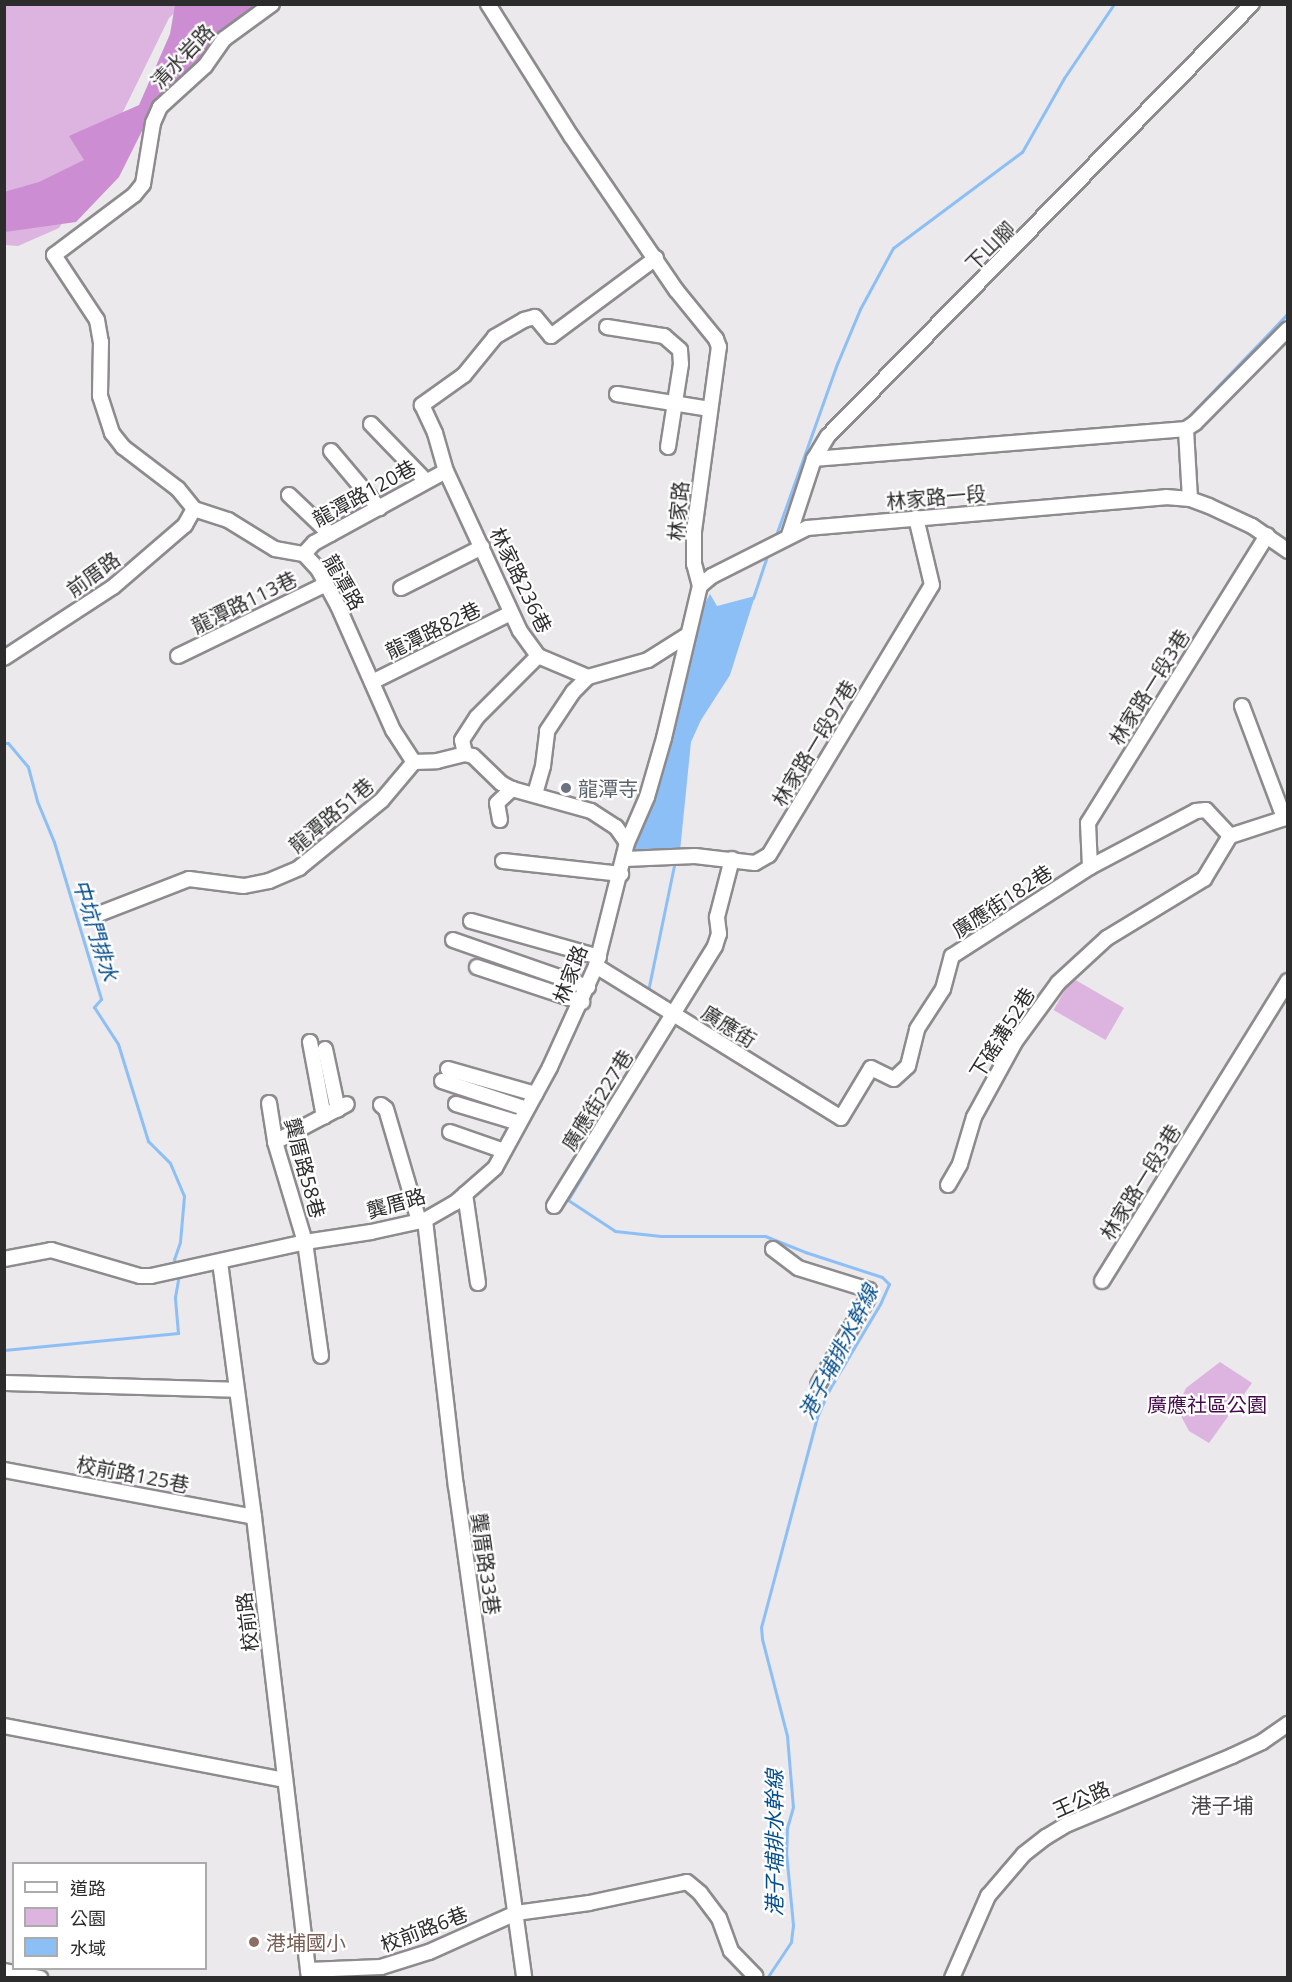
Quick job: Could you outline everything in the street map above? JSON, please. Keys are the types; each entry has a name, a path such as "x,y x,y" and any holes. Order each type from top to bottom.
{"street":[{"name":"清水岩路","path":"194,510 178,489 123,447 112,433 100,396 101,342 96,320 54,255 134,195 143,184 147,172 153,123 160,107 205,66 231,33 272,4"},
{"name":"林家路","path":"488,4 571,136 676,290 719,347 694,531 694,564 700,586 664,738 647,797 627,843 625,859 597,962 582,1002 550,1068"},
{"name":"下山腳","path":"789,536 814,459 828,436 1252,4"},
{"name":"林家路236巷","path":"588,677 538,656 520,631 446,471 435,434 422,405 464,375 495,337 524,320 535,317 551,336 656,258"},
{"path":"607,327 664,336 676,344 680,350 681,364 668,447"},
{"path":"814,459 1186,429 1195,423 1287,329"},
{"path":"617,394 710,409"},
{"path":"371,424 426,481"},
{"path":"1186,429 1190,499 1268,535 1287,551"},
{"path":"331,451 379,508"},
{"name":"龍潭路120巷","path":"304,554 314,543 446,471"},
{"path":"289,495 330,534"},
{"name":"林家路一段","path":"700,586 712,576 807,528 1166,497 1190,499"},
{"name":"龍潭路","path":"194,510 228,520 275,549 304,554 326,584 395,733 414,762"},
{"name":"前厝路","path":"4,658 112,587 185,525 194,510"},
{"name":"林家路一段97巷","path":"625,859 675,857 732,859 755,863 770,855 932,585 916,518"},
{"name":"林家路一段3巷","path":"1090,867 1088,823 1268,535"},
{"path":"400,588 482,548"},
{"name":"龍潭路113巷","path":"178,656 326,584"},
{"name":"龍潭路82巷","path":"372,682 512,613"},
{"path":"535,794 543,766 547,731 573,692 588,677 648,660 687,636"},
{"path":"465,754 462,740 477,717 538,656"},
{"path":"1230,836 1286,817 1242,706"},
{"path":"414,762 465,754 473,756 501,783 512,789 591,811 616,827 627,843"},
{"name":"龍潭路51巷","path":"91,917 189,879 244,886 269,881 299,868 382,800 414,762"},
{"path":"500,820 497,803 512,789"},
{"name":"廣應街182巷","path":"841,1118 872,1068 894,1079 908,1066 917,1029 943,989 952,956 1090,867 1196,811 1206,810 1230,836"},
{"name":"下磘溝52巷","path":"948,1185 960,1164 979,1107 1015,1042 1058,983 1107,938 1204,879 1230,836"},
{"name":"廣應街227巷","path":"554,1206 678,1012 715,946 719,934 717,917 732,859"},
{"path":"503,861 621,874"},
{"name":"廣應街","path":"471,921 597,962 841,1118"},
{"path":"453,940 588,987"},
{"path":"477,967 582,1002"},
{"name":"林家路一段3巷","path":"1102,1281 1287,981"},
{"path":"310,1042 324,1117"},
{"path":"274,1142 343,1107 326,1049"},
{"name":"龔厝路","path":"4,1260 51,1250 140,1276 176,1271 305,1242 422,1220 465,1194 495,1168 550,1068"},
{"path":"527,1109 445,1075 535,1094"},
{"name":"龔厝路58巷","path":"269,1103 274,1142 305,1242 321,1356"},
{"path":"456,1104 519,1124"},
{"name":"龔厝路33巷","path":"381,1105 386,1109 422,1220 457,1497 524,1977"},
{"path":"450,1132 504,1151"},
{"path":"465,1194 478,1283"},
{"path":"773,1249 798,1268 868,1290 868,1298 818,1385"},
{"name":"校前路","path":"220,1262 254,1517 308,1974"},
{"path":"4,1383 236,1390"},
{"name":"校前路125巷","path":"4,1470 254,1517"},
{"name":"王公路","path":"952,1977 988,1896 1024,1854 1046,1837 1068,1824 1242,1751 1287,1724"},
{"path":"4,1726 285,1780"},
{"name":"校前路6巷","path":"308,1974 381,1967 429,1952 516,1913 589,1903 687,1882 700,1893 719,1918 731,1951 756,1977"},
{"path":"5,1973 39,1977"}],"green space":[{"path":"5,5 183,5 169,18 91,177 59,228 18,246 5,245"},
{"path":"1072,978 1124,1008 1105,1040 1054,1010"},
{"name":"廣應社區公園","path":"1220,1362 1252,1383 1209,1443 1189,1431 1182,1418 1180,1402 1186,1388"}],"shaded area":[{"path":"175,5 273,5 161,93 119,177 76,222 5,232 4,192 39,182 84,160 69,136 139,105 170,34"}],"water":[{"path":"710,594 717,606 755,596 730,675 701,720 691,742 680,851 631,856 668,745 699,614"}],"waterway":[{"path":"776,535 837,364 860,309 893,248 1022,152 1064,78 1114,4"},
{"path":"1190,415 1288,313"},
{"path":"753,598 768,553"},
{"name":"中坑門排水","path":"4,743 8,743 28,767 37,801 54,842 101,999 94,1007 118,1044 148,1141 170,1163 184,1196 180,1242 174,1259 177,1267"},
{"path":"648,991 675,861"},
{"path":"654,994 674,1005"},
{"name":"港子埔排水幹線","path":"653,1059 568,1200 615,1231 661,1236 765,1236 805,1252 882,1277 889,1284 880,1304 829,1390 817,1417 761,1627 762,1639 787,1736 793,1807 787,1828 786,1852 793,1925 791,1942 767,1978"},
{"name":"中坑門排水","path":"4,1350 178,1333 175,1297 179,1274"}],"place":[{"name":"龍潭寺","path":"566,788"},
{"name":"港埔國小","path":"254,1942"}],"district":[{"name":"港子埔","path":"1222,1805"}]}
